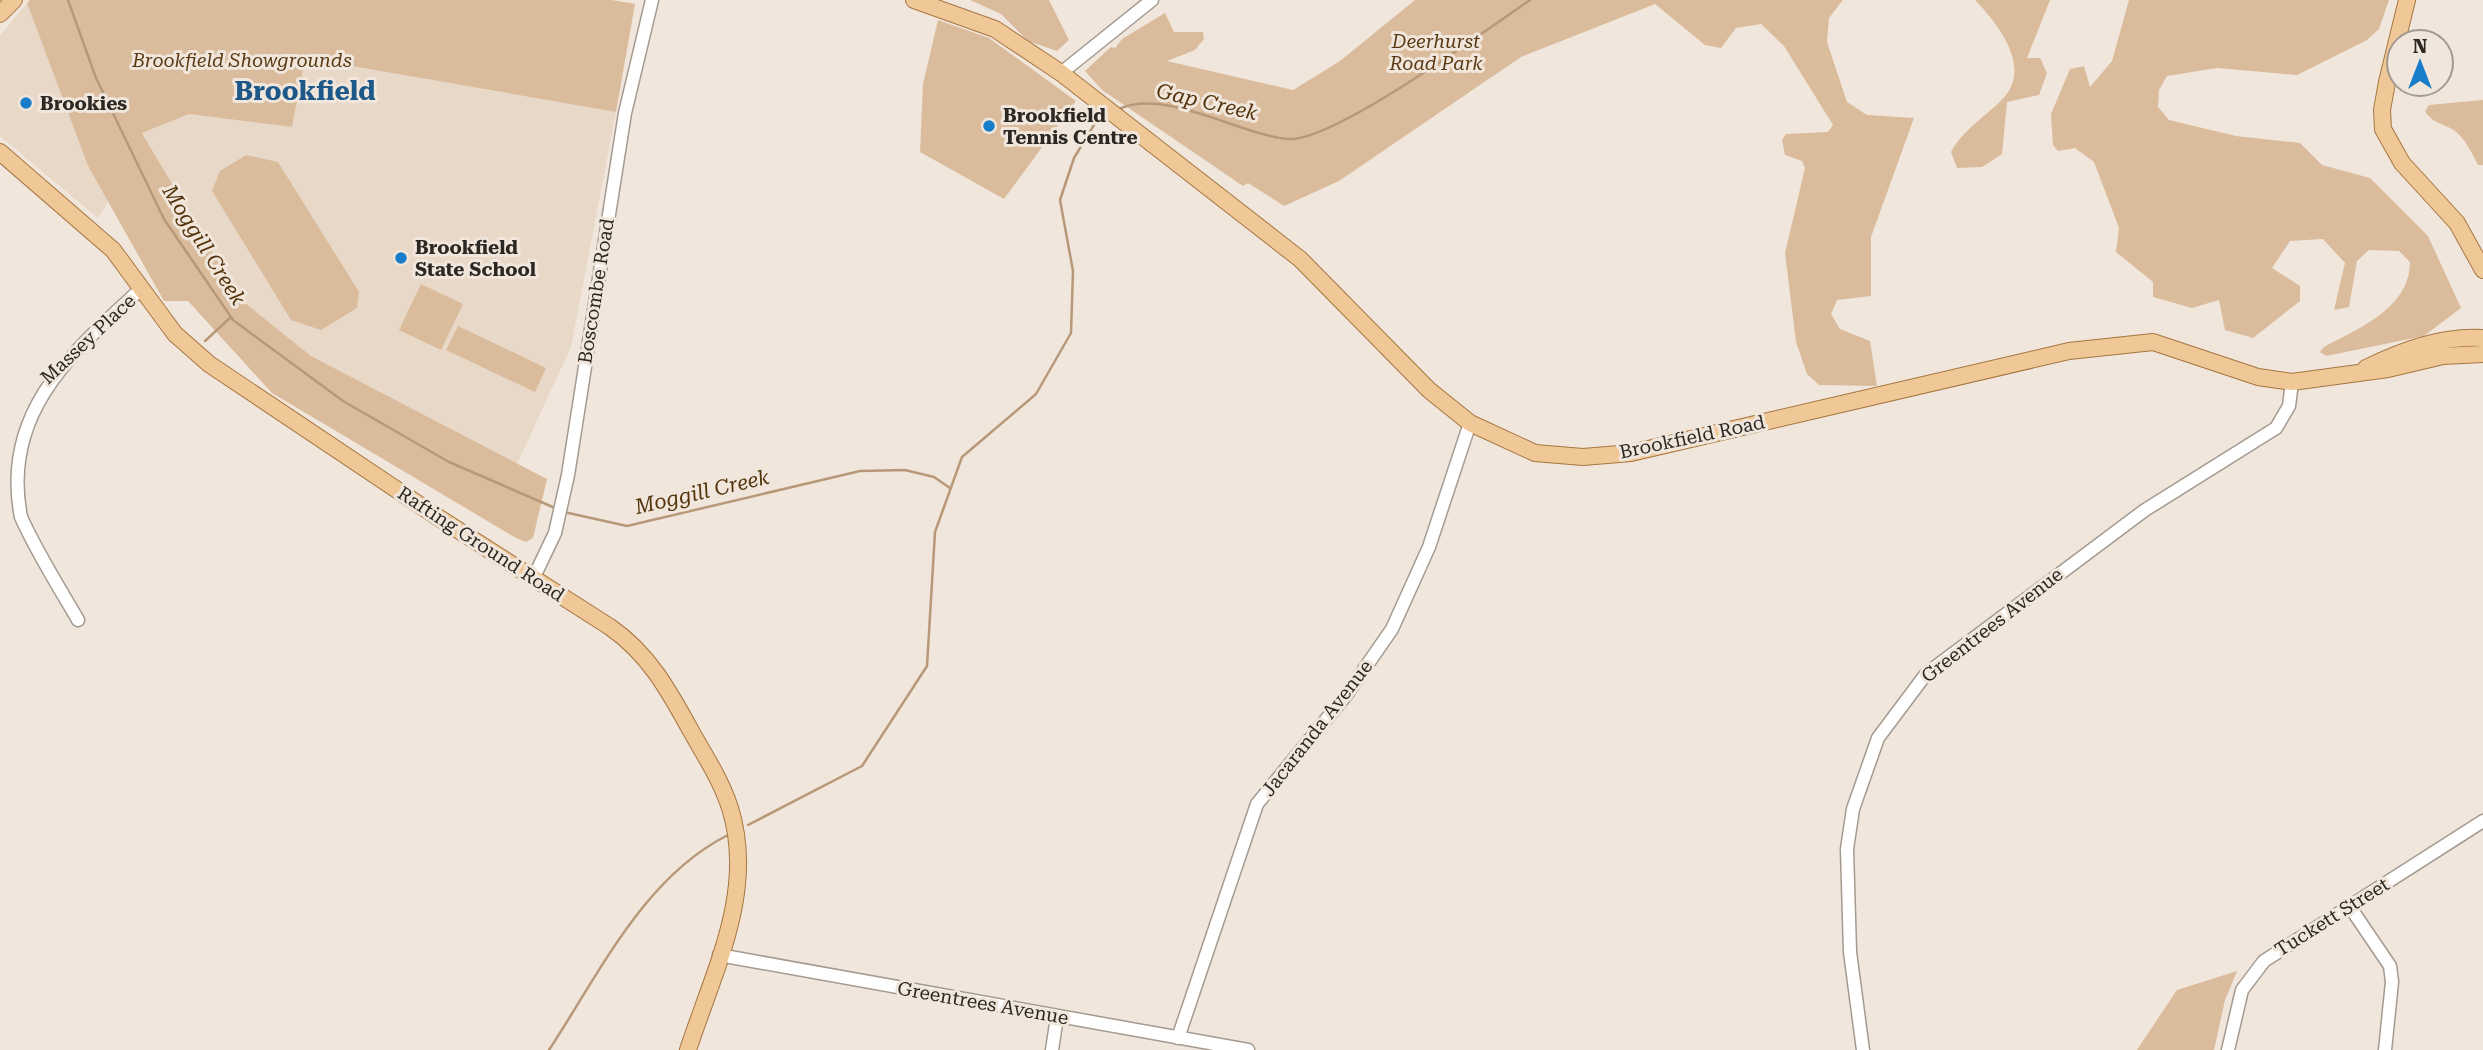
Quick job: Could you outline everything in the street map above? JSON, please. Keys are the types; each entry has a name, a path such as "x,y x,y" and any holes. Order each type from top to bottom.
{"main road":[{"path":"0,14 14,0"},
{"name":"Brookfield Road","path":"914,0 995,29 1061,73 1300,259 1429,390 1470,423 1535,453 1583,457 1630,453 2068,351 2153,342 2258,377 2292,382 2388,369 2443,356 2483,354"},
{"path":"2407,0 2387,82 2382,110 2383,129 2402,163 2457,223 2483,270"},
{"name":"Rafting Ground Road","path":"0,152 113,250 175,334 209,364 628,639 667,685 729,805 740,862 737,900 688,1050"},
{"name":"Brookfield Road","path":"2358,372 2411,349 2459,338 2483,338"}],"street":[{"name":"Boscombe Road","path":"533,579 555,533 563,496 625,113 652,0"},
{"path":"1061,73 1152,0"},
{"name":"Massey Place","path":"78,620 21,517 11,476 10,454 15,426 43,379 142,288"},
{"name":"Greentrees Avenue","path":"1863,1050 1850,952 1847,849 1853,809 1878,738 1926,674 2144,510 2276,428 2289,407 2292,382"},
{"name":"Jacaranda Avenue","path":"1178,1038 1257,804 1347,694 1392,629 1429,547 1470,423"},
{"name":"Tuckett Street","path":"2228,1050 2242,990 2264,961 2483,821"},
{"path":"2350,907 2390,966 2392,982 2384,1049"},
{"name":"Greentrees Avenue","path":"719,956 1248,1050"},
{"path":"1052,1050 1057,1017"}],"shaded area":[{"path":"27,3 88,166 108,202 98,218 0,136 0,36"},
{"name":"Brookfield State School","path":"304,58 616,112 571,347 517,464 311,356 240,299 142,133 189,114 292,127"}],"green space":[{"name":"Brookfield Showgrounds","path":"30,0 612,0 635,4 616,112 305,58 292,127 189,114 142,133 240,299 311,356 547,479 533,538 526,542 516,538 272,393 188,301 164,301 88,166 27,3"},
{"path":"970,0 1049,0 1069,40 1057,51 1028,41 1001,14"},
{"name":"Deerhurst Road Park","path":"1415,0 1843,0 1829,18 1827,42 1847,102 1867,115 1914,118 1871,237 1871,296 1837,300 1831,314 1840,329 1870,341 1877,386 1819,385 1807,374 1796,342 1785,253 1805,168 1802,161 1785,155 1782,140 1786,134 1828,132 1833,125 1784,46 1761,24 1736,28 1721,48 1705,45 1655,4 1521,57 1339,181 1284,206 1248,183 1243,186 1102,90 1085,71 1111,47 1115,48 1122,39 1165,13 1174,32 1203,32 1204,39 1195,50 1167,61 1293,90 1340,61"},
{"path":"1975,0 2050,0 2027,58 2040,58 2047,73 2039,95 2007,102 2002,154 1982,167 1957,168 1951,152 1957,142 2005,96 2014,77 2014,65 2006,41"},
{"path":"2129,0 2389,0 2379,29 2367,40 2297,75 2217,68 2167,76 2159,90 2158,107 2169,120 2236,136 2300,143 2322,165 2370,178 2428,236 2461,308 2424,336 2326,356 2320,352 2324,347 2366,324 2392,304 2408,278 2410,262 2399,251 2369,250 2357,261 2349,307 2334,310 2345,263 2323,239 2290,241 2272,268 2300,286 2300,301 2253,338 2225,330 2219,300 2192,308 2153,297 2153,282 2116,252 2119,228 2094,162 2075,148 2058,151 2053,145 2051,114 2070,69 2084,66 2090,87 2112,61"},
{"name":"Brookfield Tennis Centre","path":"938,20 989,38 1076,101 1004,199 920,152 923,84"},
{"path":"2483,100 2483,165 2478,165 2461,136 2433,120 2425,111 2429,105"},
{"path":"246,155 278,162 359,292 357,308 321,330 291,320 212,191 220,171"},
{"path":"421,284 463,304 441,350 399,330"},
{"path":"458,326 546,368 535,392 446,350"},
{"path":"2237,971 2225,1000 2214,1050 2137,1050 2177,990"}],"waterway":[{"name":"Moggill Creek","path":"68,0 96,78 164,219 233,320 343,401 449,462 555,508"},
{"name":"Gap Creek","path":"1119,109 1138,104 1159,104 1181,108 1271,136 1290,139 1312,135 1341,122 1411,81 1530,0"},
{"name":"Gap Creek","path":"748,825 862,766 927,666 935,532 962,457 1036,394 1071,333 1073,271 1060,200 1074,158 1097,120 1107,115"},
{"path":"205,341 231,317"},
{"name":"Moggill Creek","path":"564,512 627,526 860,471 905,470 934,477 950,488"},
{"name":"Moggill Creek","path":"549,1050 605,960 648,901 698,853 728,835"}],"place":[{"name":"Brookies","path":"26,103"},
{"name":"Brookfield Tennis Centre","path":"989,126"},
{"name":"Brookfield State School","path":"401,258"}],"district":[{"name":"Brookfield","path":"305,91"}]}
